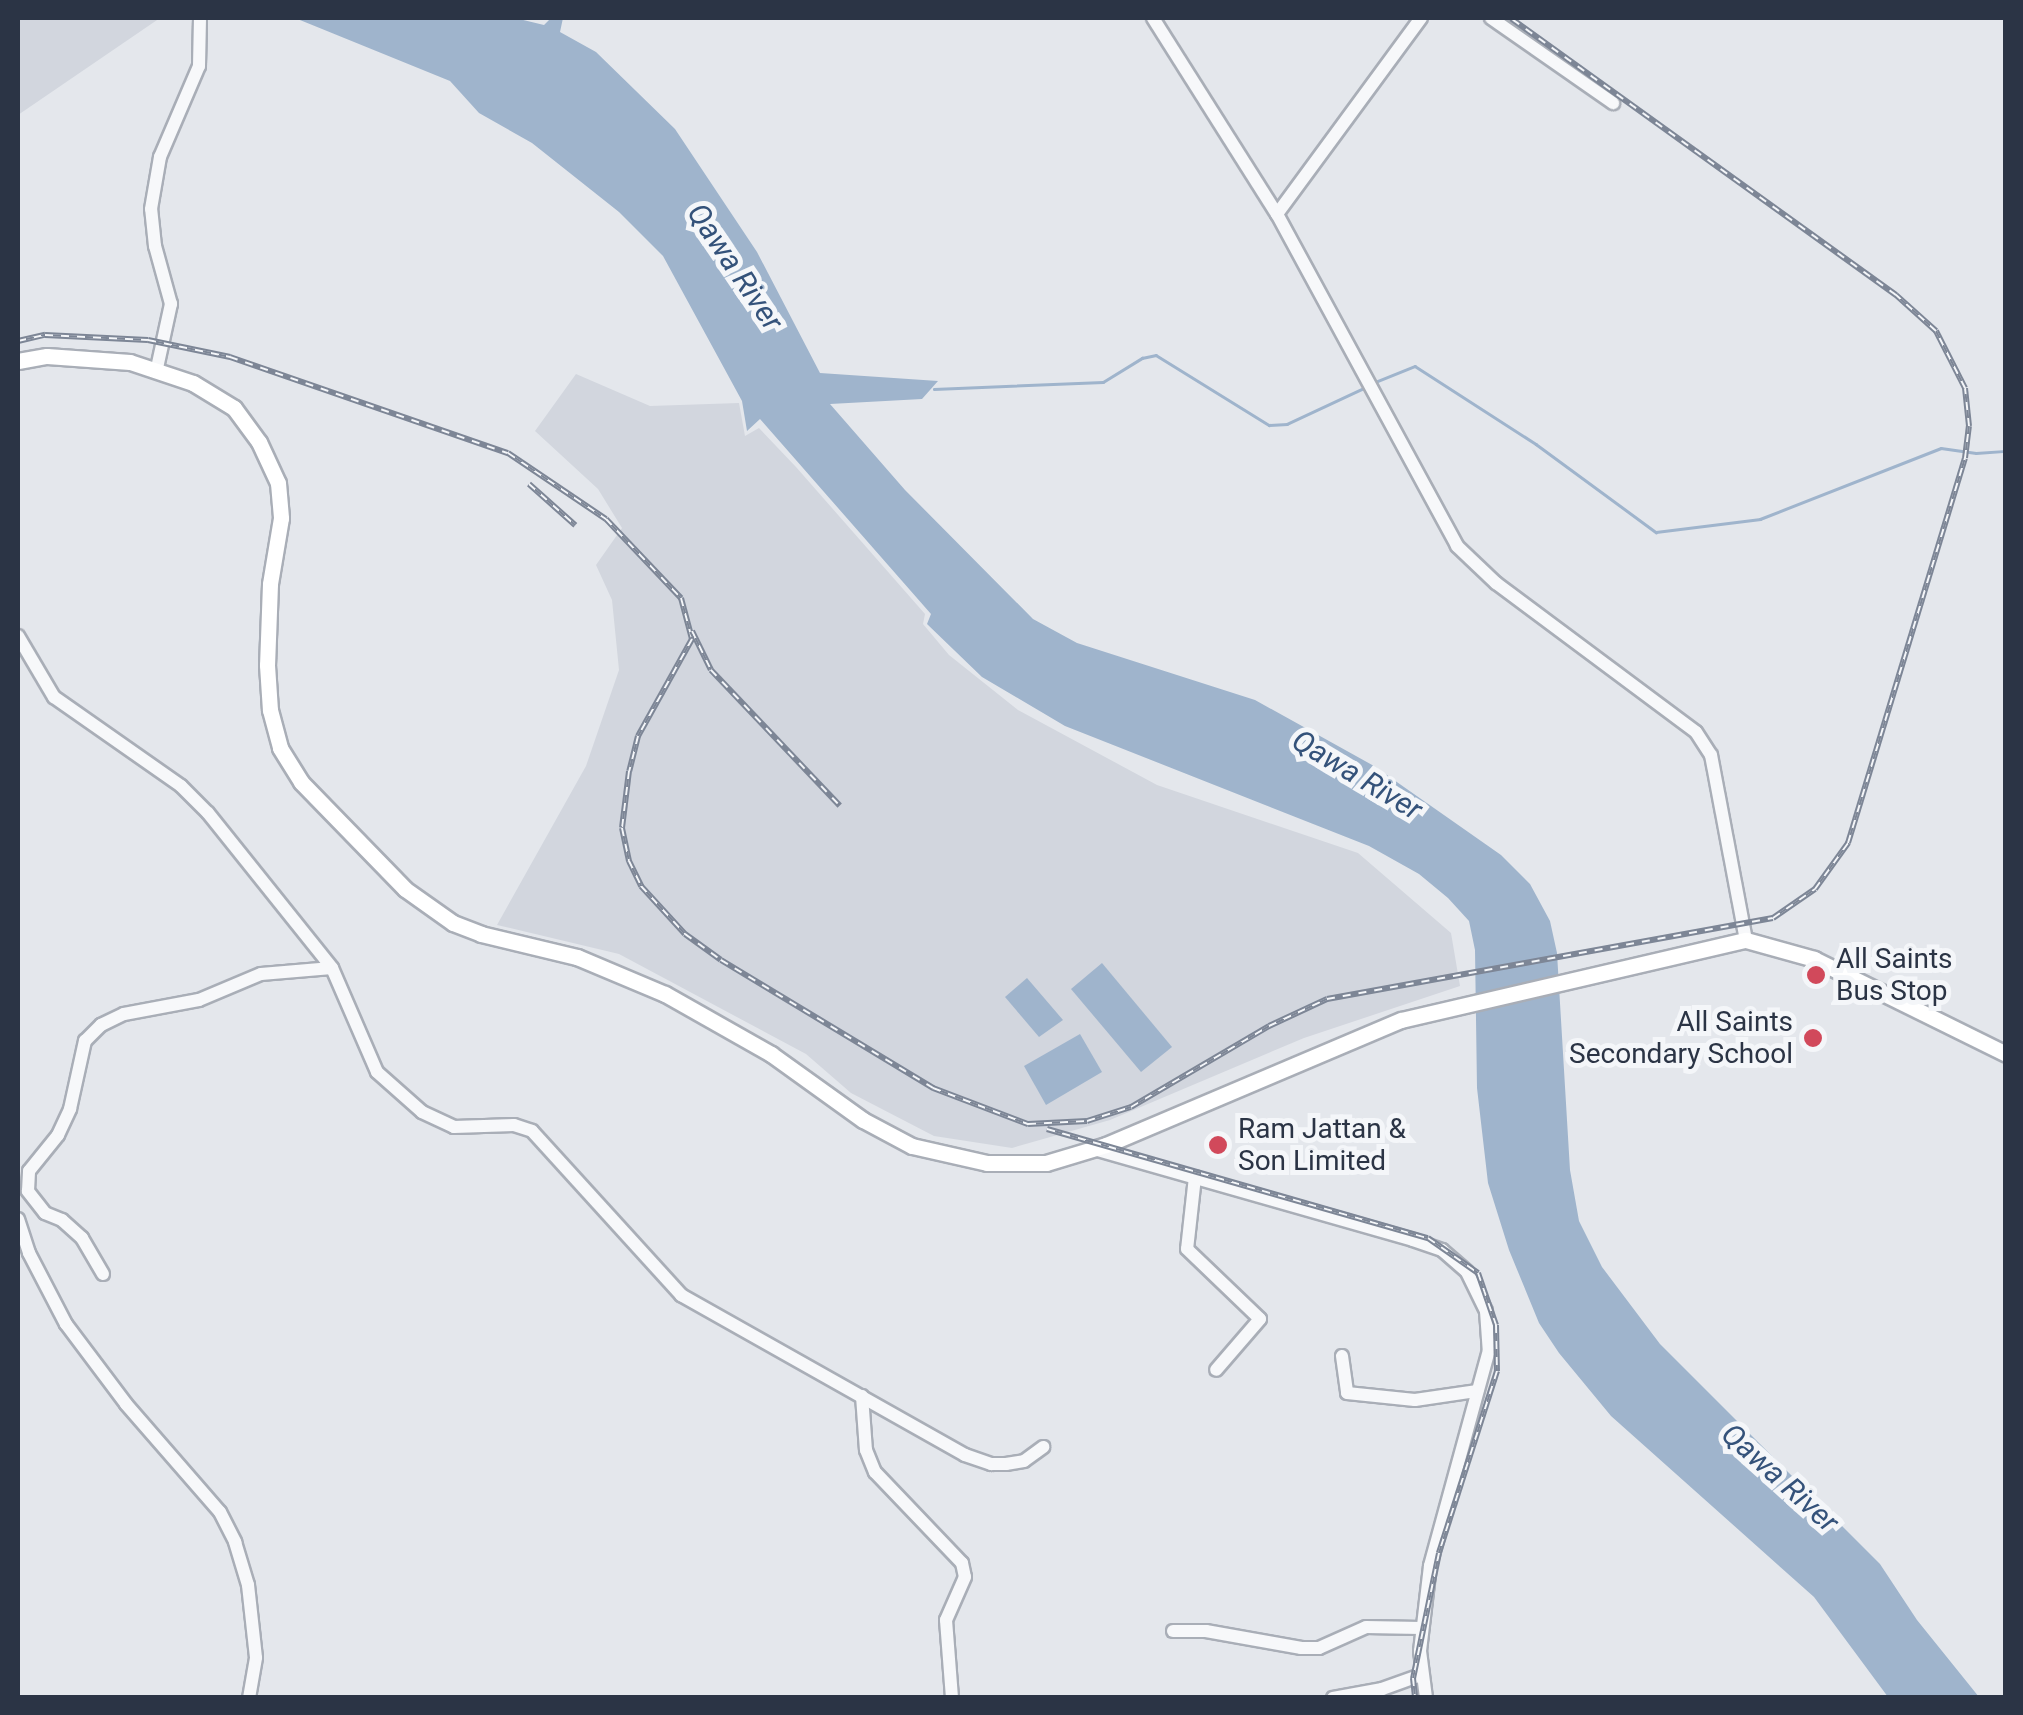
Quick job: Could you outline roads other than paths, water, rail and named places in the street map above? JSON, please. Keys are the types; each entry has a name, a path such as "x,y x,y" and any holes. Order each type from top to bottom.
{"main road":[{"path":"18,361 46,356 156,368 193,383 234,408 258,442 278,484 281,518 270,584 267,665 270,710 280,748 301,782 430,910 481,934 577,957 650,987 771,1054 863,1120 912,1146 953,1158 1021,1166 1094,1149 1376,1029 1464,1004 1746,940 1814,959 2006,1054"}],"street":[{"path":"156,368 171,304 155,246 150,209 160,156 199,66 200,18"},
{"path":"1152,18 1276,214 1369,378 1449,531 1476,566 1696,732 1711,755 1746,940"},
{"path":"1276,214 1421,18"},
{"path":"1491,18 1614,103"},
{"path":"18,636 54,697 182,786 208,813 332,968 354,1010 370,1060 422,1112 454,1128 514,1125 532,1131 680,1295 965,1455 990,1464 1024,1461 1043,1448"},
{"path":"102,1274 82,1238 62,1220 45,1213 28,1191 28,1171 58,1135 70,1109 85,1042 101,1025 124,1014 199,1000 261,974 332,968"},
{"path":"1094,1149 1413,1240 1457,1261 1481,1298 1489,1325 1486,1366 1444,1505 1421,1628 1421,1674 1426,1698"},
{"path":"1195,1177 1187,1249 1260,1319 1216,1370"},
{"path":"18,1219 28,1253 66,1324 126,1404 220,1512 236,1542 248,1584 256,1658 249,1698"},
{"path":"1342,1356 1347,1393 1415,1400 1477,1391"},
{"path":"862,1396 866,1450 875,1472 962,1563 964,1577 946,1620 952,1698"},
{"path":"1174,1631 1206,1630 1319,1648 1366,1627 1421,1628"},
{"path":"1333,1698 1382,1688 1421,1674"}],"water":[{"name":"Qawa River","path":"295,18 515,18 544,25 551,18 563,18 560,32 596,52 675,129 757,252 820,373 938,381 922,399 830,404 905,490 1033,619 1077,643 1255,700 1374,766 1501,855 1530,884 1550,921 1557,953 1570,1170 1579,1221 1602,1267 1660,1344 1880,1564 1917,1620 1979,1697 1888,1697 1814,1597 1611,1416 1539,1323 1509,1250 1488,1183 1477,1088 1475,950 1469,921 1448,898 1419,874 1369,846 1065,726 982,677 927,624 931,614 760,419 747,431 742,401 663,256 619,212 532,143 479,113 450,81"},
{"path":"1102,963 1172,1047 1141,1072 1071,989"},
{"path":"1027,978 1063,1020 1039,1037 1005,997"},
{"path":"1080,1034 1102,1072 1046,1105 1024,1066"}],"waterway":[{"path":"934,389 1103,382 1142,358 1156,355 1269,425 1287,424 1366,387"},
{"path":"1373,383 1415,366 1536,444 1656,532 1760,519 1941,448 1976,453 2006,451"}],"railway":[{"path":"18,341 45,335 148,340 230,357 508,453 606,519 681,598 692,639 638,736 629,771 622,828 629,861 641,886 685,934 721,960 933,1088 1028,1124 1087,1121 1131,1107 1269,1026 1327,999 1773,918 1815,889 1848,843 1965,458 1969,426 1965,388 1936,331 1896,295 1511,18"},
{"path":"529,484 575,525"},
{"path":"692,631 711,670 840,806"},
{"path":"1047,1129 1428,1238 1478,1273 1496,1325 1497,1371 1439,1553 1413,1678 1415,1698"}],"place":[{"name":"All Saints Bus Stop","path":"1816,975"},
{"name":"All Saints Secondary School","path":"1813,1038"},
{"name":"Ram Jattan & Son Limited","path":"1218,1145"}]}
